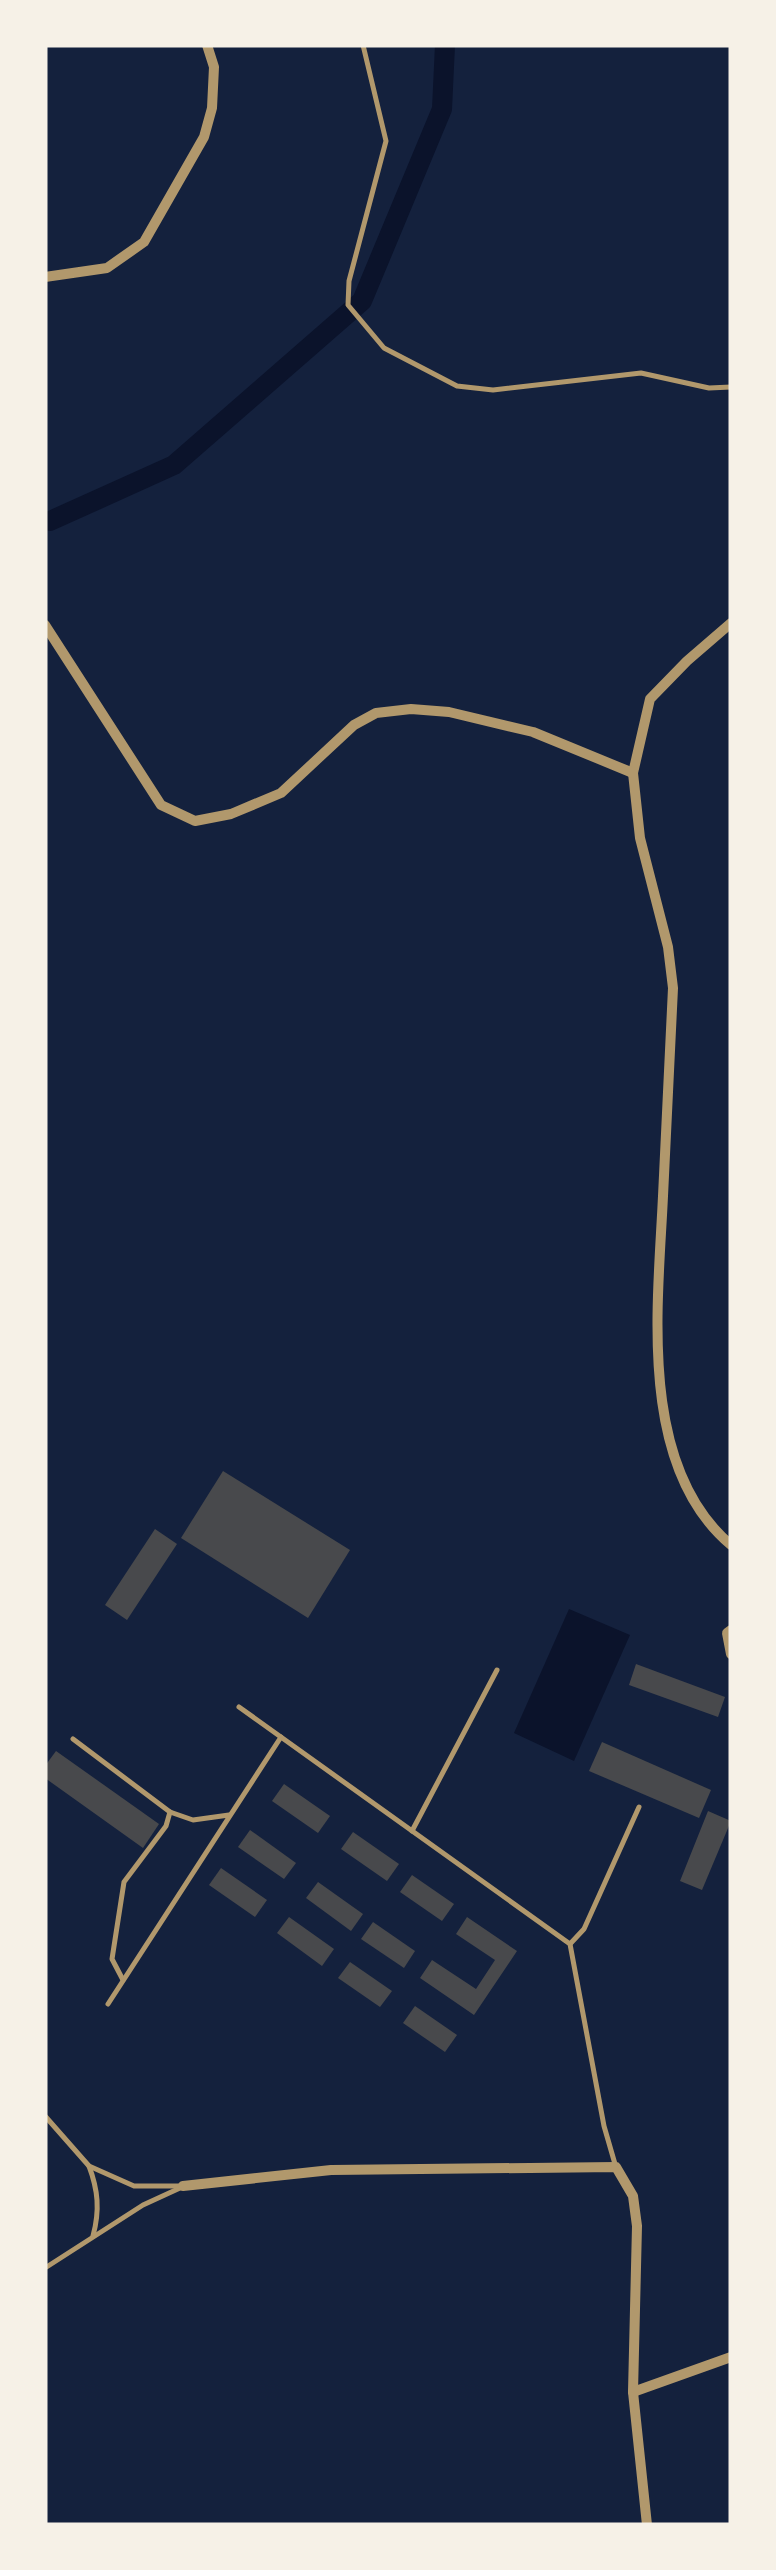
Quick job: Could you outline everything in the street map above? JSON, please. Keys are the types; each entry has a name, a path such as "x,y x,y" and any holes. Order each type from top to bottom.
{"street":[{"path":"45,276 107,268 144,242 204,137 212,108 214,67 207,45"},
{"path":"731,623 687,660 650,699 633,772 640,838 668,946 673,988 657,1330 665,1420 680,1475 712,1529 731,1545"},
{"path":"45,625 161,805 195,821 231,814 280,792 354,725 376,714 411,709 449,712 533,732 633,772"},
{"path":"731,1630 731,1654"},
{"path":"183,2186 330,2170 616,2167 632,2196 637,2226 633,2392 647,2525"},
{"path":"633,2392 731,2357"}],"lane":[{"path":"363,45 386,141 349,281 348,305 384,348 457,386 493,390 642,373 709,388 731,388"},
{"path":"412,1831 497,1670"},
{"path":"239,1707 570,1944 604,2126 616,2167"},
{"path":"108,2004 282,1738"},
{"path":"73,1739 170,1812 193,1820 231,1814"},
{"path":"570,1944 584,1929 639,1807"},
{"path":"123,1980 112,1959 124,1882 166,1826 170,1812"},
{"path":"45,2116 89,2166 98,2189 98,2218 93,2236"},
{"path":"89,2166 134,2186 183,2186"},
{"path":"45,2268 144,2205 183,2186"}],"water":[{"path":"569,1609 630,1635 574,1761 514,1733"}],"building":[{"path":"223,1471 350,1550 308,1618 181,1538"},
{"path":"155,1529 177,1544 127,1620 105,1605"},
{"path":"636,1664 725,1697 718,1717 629,1685"},
{"path":"602,1742 711,1790 699,1818 589,1771"},
{"path":"56,1751 159,1824 143,1848 45,1778 45,1766"},
{"path":"284,1784 330,1816 318,1833 272,1801"},
{"path":"708,1811 731,1821 702,1890 680,1881"},
{"path":"250,1830 296,1863 284,1879 238,1847"},
{"path":"353,1832 399,1864 387,1881 341,1849"},
{"path":"221,1868 267,1900 255,1917 209,1885"},
{"path":"412,1875 454,1904 442,1921 400,1892"},
{"path":"318,1882 363,1914 351,1931 306,1898"},
{"path":"289,1917 334,1949 322,1966 277,1933"},
{"path":"467,1917 517,1951 474,2015 420,1978 432,1960 476,1989 495,1960 456,1934"},
{"path":"373,1922 415,1951 404,1968 361,1939"},
{"path":"350,1962 392,1991 380,2007 338,1978"},
{"path":"415,2006 457,2035 445,2052 403,2023"}],"waterway":[{"path":"50,521 174,465 362,301 442,109 445,45"}]}
